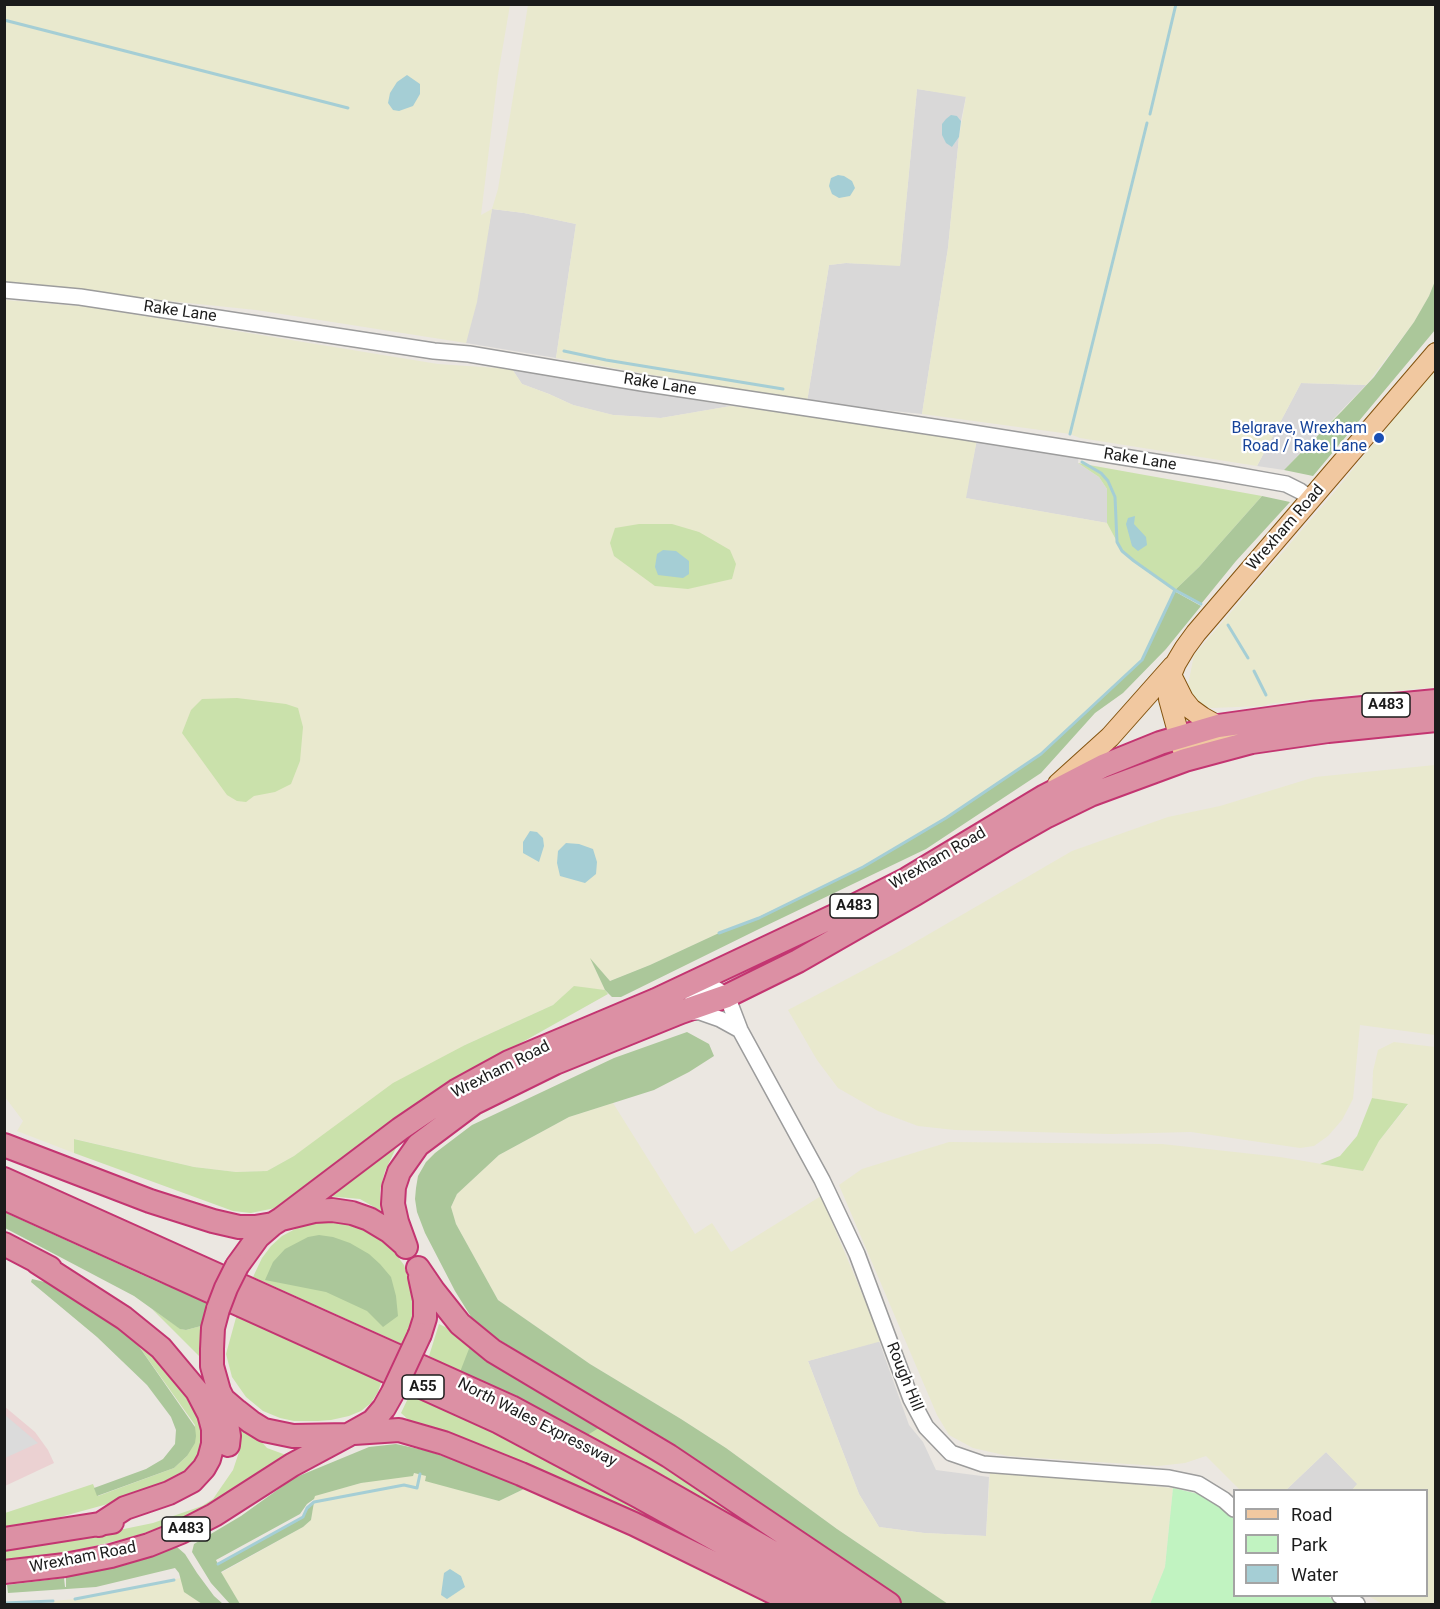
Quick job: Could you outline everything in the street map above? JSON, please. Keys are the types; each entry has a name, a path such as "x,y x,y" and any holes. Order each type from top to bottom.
{"highway":[{"name":"A483","path":"1182,748 1218,726 1311,713 1436,701"},
{"name":"A483","path":"1182,748 1436,720"},
{"name":"Wrexham Road","path":"4,1539 99,1525 156,1512 180,1504 200,1493 216,1477 226,1456 229,1436 221,1395 212,1366 213,1328 226,1288 237,1266 258,1237 400,1129 456,1091 509,1062 656,1000 832,917 907,879 1045,796 1103,766 1182,748"},
{"name":"Wrexham Road","path":"406,1247 393,1204 394,1187 399,1173 418,1145 474,1104 555,1063 727,996 798,961 1047,816 1182,748"},
{"path":"4,1145 150,1201 239,1227 255,1227 314,1211 332,1210 352,1213 369,1219 406,1247 447,1310 460,1324 494,1351 669,1456 890,1605"},
{"name":"North Wales Expressway","path":"4,1179 511,1407 798,1566 859,1605"},
{"name":"North Wales Expressway","path":"4,1198 499,1422 783,1576 827,1605"},
{"path":"4,1244 126,1307 160,1331 221,1395 251,1422 264,1430 277,1434 318,1437 399,1430 444,1443 634,1524 797,1605"},
{"path":"37,1262 124,1318 161,1348 197,1391 209,1414 213,1429 213,1444 209,1459 192,1481 169,1493 125,1508 99,1525"},
{"name":"Wrexham Road","path":"4,1572 111,1556 149,1545 181,1532 214,1515 292,1465 373,1421 393,1392 425,1318 423,1285 418,1268"}],"main road":[{"name":"Wrexham Road","path":"1045,796 1110,737 1174,669 1196,633 1436,352"},
{"path":"1174,669 1183,699 1191,709 1218,726"},
{"path":"1174,669 1169,687 1169,699 1182,748"}],"street":[{"name":"Rake Lane","path":"4,290 80,297 434,351 469,354 1218,472 1286,484 1311,499"},
{"path":"656,1000 706,988 716,989 727,996"},
{"name":"Rough Hill","path":"727,996 740,1030 827,1191 857,1254 911,1399 926,1427 951,1453 982,1464 1169,1478 1198,1484 1233,1508"},
{"path":"681,1012 700,1012 720,1019 740,1030"},
{"path":"1342,1597 1357,1605"}],"shaded area":[{"path":"917,89 966,96 961,121 957,116 952,147 959,137 948,248 922,414 807,402 829,265 846,263 900,265"},
{"path":"492,209 576,224 556,358 466,343"},
{"path":"512,369 731,406 661,418 613,415 573,405 522,384"},
{"path":"1301,383 1366,385 1284,470 1257,466"},
{"path":"977,439 1079,454 1078,463 1099,477 1107,489 1107,523 965,498"},
{"path":"879,1341 909,1425 923,1442 936,1470 989,1477 986,1536 924,1533 879,1527 859,1494 808,1361"},
{"path":"4,1406 35,1432 54,1463 5,1486"},
{"path":"5,1415 38,1443 5,1458"},
{"path":"1326,1452 1358,1484 1353,1489 1287,1489"}],"green space":[{"path":"4,5 510,5 498,75 481,215 492,209 477,302 466,343 256,310 5,284"},
{"path":"528,5 1435,5 1435,281 1414,322 1366,385 1301,383 1257,466 1080,438 1070,434 922,414 948,248 959,137 966,97 917,89 900,266 846,263 829,265 807,402 556,358 576,224 492,209 498,189"},
{"path":"1435,281 1435,330 1313,476 1284,470 1374,377 1414,322"},
{"path":"5,300 89,307 438,364 512,369 522,384 573,405 613,415 661,418 731,406 977,439 966,498 1107,523 1122,551 1175,590 1142,660 1041,754 946,818 863,867 759,918 610,981 591,960 605,990 574,987 553,1005 465,1045 294,1156 267,1171 236,1172 194,1167 75,1139 74,1153 17,1131 23,1121 5,1097"},
{"path":"1435,368 1435,687 1301,700 1264,706 1211,708 1193,702 1187,690 1194,655 1332,495"},
{"path":"1078,463 1262,496 1199,567 1175,590 1122,551 1107,523 1107,489 1099,477"},
{"path":"1262,496 1290,502 1236,561 1201,604 1175,590 1199,567"},
{"path":"639,524 672,524 699,532 730,550 736,564 732,579 688,589 655,586 614,556 610,543 615,528"},
{"path":"1174,591 1201,606 1166,649 1123,693 1095,713 1041,773 926,849 621,997 612,997 605,990 590,958 610,981 759,917 863,867 946,818 1041,754 1142,660"},
{"path":"237,698 286,704 298,708 303,727 300,761 291,784 275,792 254,796 246,802 237,801 227,795 182,733 191,710 202,699"},
{"path":"1435,765 1435,1035 1360,1025 1353,1099 1342,1120 1328,1136 1314,1146 1300,1148 1191,1132 1111,1134 955,1130 918,1126 878,1111 838,1088 817,1060 788,1010 898,952 1072,851 1168,817 1220,806 1315,777"},
{"path":"574,986 605,990 608,994 430,1094 280,1207 251,1213 233,1211 74,1153 74,1139 194,1167 236,1172 267,1171 294,1156 393,1083 465,1045 553,1005"},
{"path":"687,1032 709,1044 714,1056 654,1090 569,1117 499,1155 457,1194 451,1207 456,1224 498,1300 590,1364 726,1448 837,1529 948,1604 899,1604 869,1584 854,1566 495,1337 473,1320 425,1233 417,1212 416,1188 418,1176 426,1162 435,1153 472,1125 614,1058"},
{"path":"1394,1042 1435,1047 1435,1604 1383,1604 1370,1597 1428,1597 1428,1489 1353,1489 1357,1484 1326,1452 1287,1489 1239,1489 1206,1456 1185,1463 1158,1466 1008,1456 973,1448 949,1435 937,1415 839,1185 862,1169 949,1142 1162,1144 1280,1157 1363,1171 1379,1141 1408,1105 1372,1098 1373,1071 1378,1050"},
{"path":"1372,1098 1408,1104 1379,1141 1363,1171 1320,1164 1340,1156 1357,1136"},
{"path":"613,1103 695,1234 712,1223 731,1252 821,1196 882,1341 808,1361 859,1494 879,1527 924,1533 986,1536 990,1471 1173,1488 1165,1567 1150,1604 948,1604 837,1529 726,1448 590,1364 498,1300 456,1224 451,1207 457,1194 499,1155 569,1117"},
{"path":"431,1116 396,1148 385,1171 380,1190 381,1211 360,1199 327,1196"},
{"path":"4,1212 208,1303 201,1326 186,1330 180,1329 134,1296 5,1228"},
{"path":"336,1222 362,1226 392,1249 404,1265 411,1286 413,1309 410,1328 402,1344 253,1277 262,1258 282,1236 299,1227"},
{"path":"319,1235 350,1243 369,1254 380,1264 391,1277 398,1316 383,1327 367,1311 326,1292 265,1280 273,1262 285,1249 308,1237"},
{"path":"32,1279 49,1283 97,1309 138,1345 195,1427 195,1443 187,1456 174,1468 97,1496 94,1488 146,1469 163,1459 175,1444 176,1430 171,1417 147,1385 97,1337 31,1282"},
{"path":"97,1309 178,1377 208,1433 195,1470 126,1499 5,1530 5,1513 93,1484 98,1496 174,1468 187,1456 195,1425 138,1345"},
{"path":"152,1309 181,1329 201,1326 203,1333 201,1358"},
{"path":"237,1314 382,1380 378,1392 371,1403 361,1411 331,1420 294,1421 263,1411 246,1397 232,1377 226,1354"},
{"path":"439,1324 466,1337 844,1581 636,1462 429,1356"},
{"path":"472,1341 605,1424 586,1436 460,1372"},
{"path":"411,1392 529,1447 793,1593 412,1423 401,1413"},
{"path":"241,1430 259,1439 267,1448 286,1455 207,1507 171,1524 132,1537 74,1551 5,1561 4,1550 66,1541 153,1523 202,1506 213,1499 233,1470 239,1452"},
{"path":"396,1444 428,1451 526,1488 499,1501 425,1481 426,1476 414,1473 413,1476 361,1483 315,1496 300,1514 216,1560 218,1564 303,1517 307,1508 314,1502 311,1520 303,1527 221,1572 240,1604 230,1604 211,1583 192,1552 194,1544 241,1516 294,1478 369,1447"},
{"path":"414,1473 426,1476 425,1480 499,1501 526,1488 639,1535 777,1604 240,1604 221,1573 303,1527 311,1520 314,1496 361,1483"},
{"path":"1173,1488 1207,1496 1233,1515 1233,1597 1329,1597 1341,1604 1150,1604 1165,1567"},
{"path":"177,1547 185,1554 214,1596 223,1604 202,1604 184,1592 179,1573 175,1568 96,1587 8,1593 7,1585 64,1578 66,1587 66,1577 125,1565"},
{"path":"181,1578 185,1592 202,1604 52,1604 53,1601 75,1599"}],"water":[{"path":"407,75 420,84 420,94 413,106 399,111 393,110 388,103 390,93 397,82"},
{"path":"951,115 957,116 961,121 959,137 952,147 946,143 942,135 942,124"},
{"path":"838,175 852,181 855,188 850,196 839,198 832,194 829,186 831,178"},
{"path":"1135,516 1134,524 1146,537 1147,545 1138,551 1132,546 1126,524 1128,518"},
{"path":"663,550 676,551 689,561 689,574 683,578 658,575 655,567 657,554"},
{"path":"530,831 537,832 543,838 544,846 539,862 523,853 523,842"},
{"path":"566,843 579,844 593,849 597,862 596,874 585,883 560,876 557,863 558,851"},
{"path":"450,1569 461,1576 465,1587 447,1599 441,1595 444,1573"}],"waterway":[{"path":"1150,114 1176,4"},
{"path":"4,20 348,108"},
{"path":"1070,434 1147,123"},
{"path":"564,351 783,389"},
{"path":"1082,462 1101,473 1108,481 1115,497 1117,542 1122,551 1175,590 1201,604"},
{"path":"719,933 759,918 863,867 946,818 1041,754 1142,660 1175,590"},
{"path":"1228,625 1248,658"},
{"path":"1254,671 1266,695"},
{"path":"218,1564 303,1517 307,1508 314,1502 404,1485 417,1488 420,1474"},
{"path":"75,1599 174,1580"},
{"path":"4,1603 53,1601"}],"place":[{"name":"Belgrave, Wrexham Road / Rake Lane","path":"1379,438"}]}
